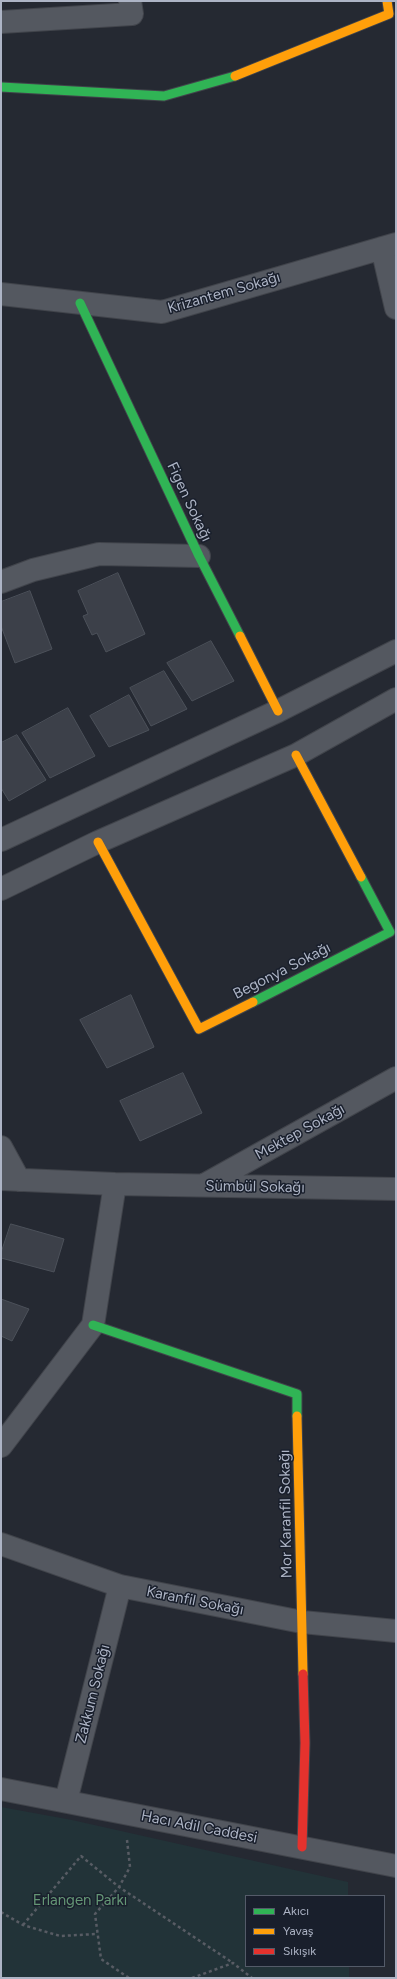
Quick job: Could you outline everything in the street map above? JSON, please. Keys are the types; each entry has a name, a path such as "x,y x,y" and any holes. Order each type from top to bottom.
{"street":[{"path":"1,22 132,14 130,1"},
{"path":"1,87 164,96 238,74 389,14 387,1"},
{"path":"389,246 396,308"},
{"name":"Krizantem Sokağı","path":"1,294 162,312 389,246"},
{"name":"Figen Sokağı","path":"80,303 198,556 278,711"},
{"path":"1,582 33,570 99,554 198,556"},
{"path":"1,840 278,711 396,651"},
{"path":"1,889 98,842 296,755 396,699"},
{"name":"Begonya Sokağı","path":"98,842 199,1030 390,932 296,755"},
{"name":"Mektep Sokağı","path":"203,1186 396,1078"},
{"path":"1,1147 10,1180"},
{"name":"Sümbül Sokağı","path":"10,1180 115,1184 396,1189"},
{"path":"1,1446 92,1326 115,1184"},
{"name":"Mor Karanfil Sokağı","path":"92,1326 296,1394 305,1744 302,1847"},
{"name":"Karanfil Sokağı","path":"1,1544 120,1586 302,1622 396,1631"},
{"name":"Zakkum Sokağı","path":"66,1801 120,1586"},
{"name":"Hacı Adil Caddesi","path":"1,1789 396,1866"}],"path":[{"path":"127,1833 130,1868 120,1887 95,1914 101,1959 129,1978"},
{"path":"23,1925 81,1856 120,1887 233,1963 252,1978"},
{"path":"1,1912 23,1925 60,1936 97,1934"},
{"path":"192,1978 233,1963"}],"green space":[{"name":"Erlangen Parkı","path":"1,1807 72,1820 348,1882 348,1895 245,1895 245,1967 349,1967 349,1978 1,1978"}],"building":[{"path":"118,573 145,634 106,652 97,633 92,635 83,616 88,614 78,591"},
{"path":"30,591 52,649 15,663 1,626 1,602"},
{"path":"211,641 234,681 192,701 167,663"},
{"path":"164,671 187,709 151,726 130,688"},
{"path":"129,695 149,730 109,747 90,716"},
{"path":"68,708 95,756 50,778 22,733"},
{"path":"17,735 46,780 9,801 1,788 1,743"},
{"path":"131,995 154,1047 107,1068 80,1020"},
{"path":"183,1073 202,1113 140,1141 120,1101"},
{"path":"11,1224 64,1239 54,1272 1,1258 1,1253"},
{"path":"1,1299 29,1309 12,1341 1,1336"}],"traffic: fast":[{"path":"1,87 164,96 235,76"},
{"path":"80,303 199,556 240,636"},
{"path":"253,1002 390,932 361,877"},
{"path":"93,1325 297,1394 297,1416"}],"traffic: slow":[{"path":"235,76 389,14 387,1"},
{"path":"240,636 278,711"},
{"path":"296,755 361,877"},
{"path":"98,842 199,1029 253,1002"},
{"path":"297,1416 303,1674"}],"traffic: jam":[{"path":"302,1847 305,1743 303,1674"}]}
